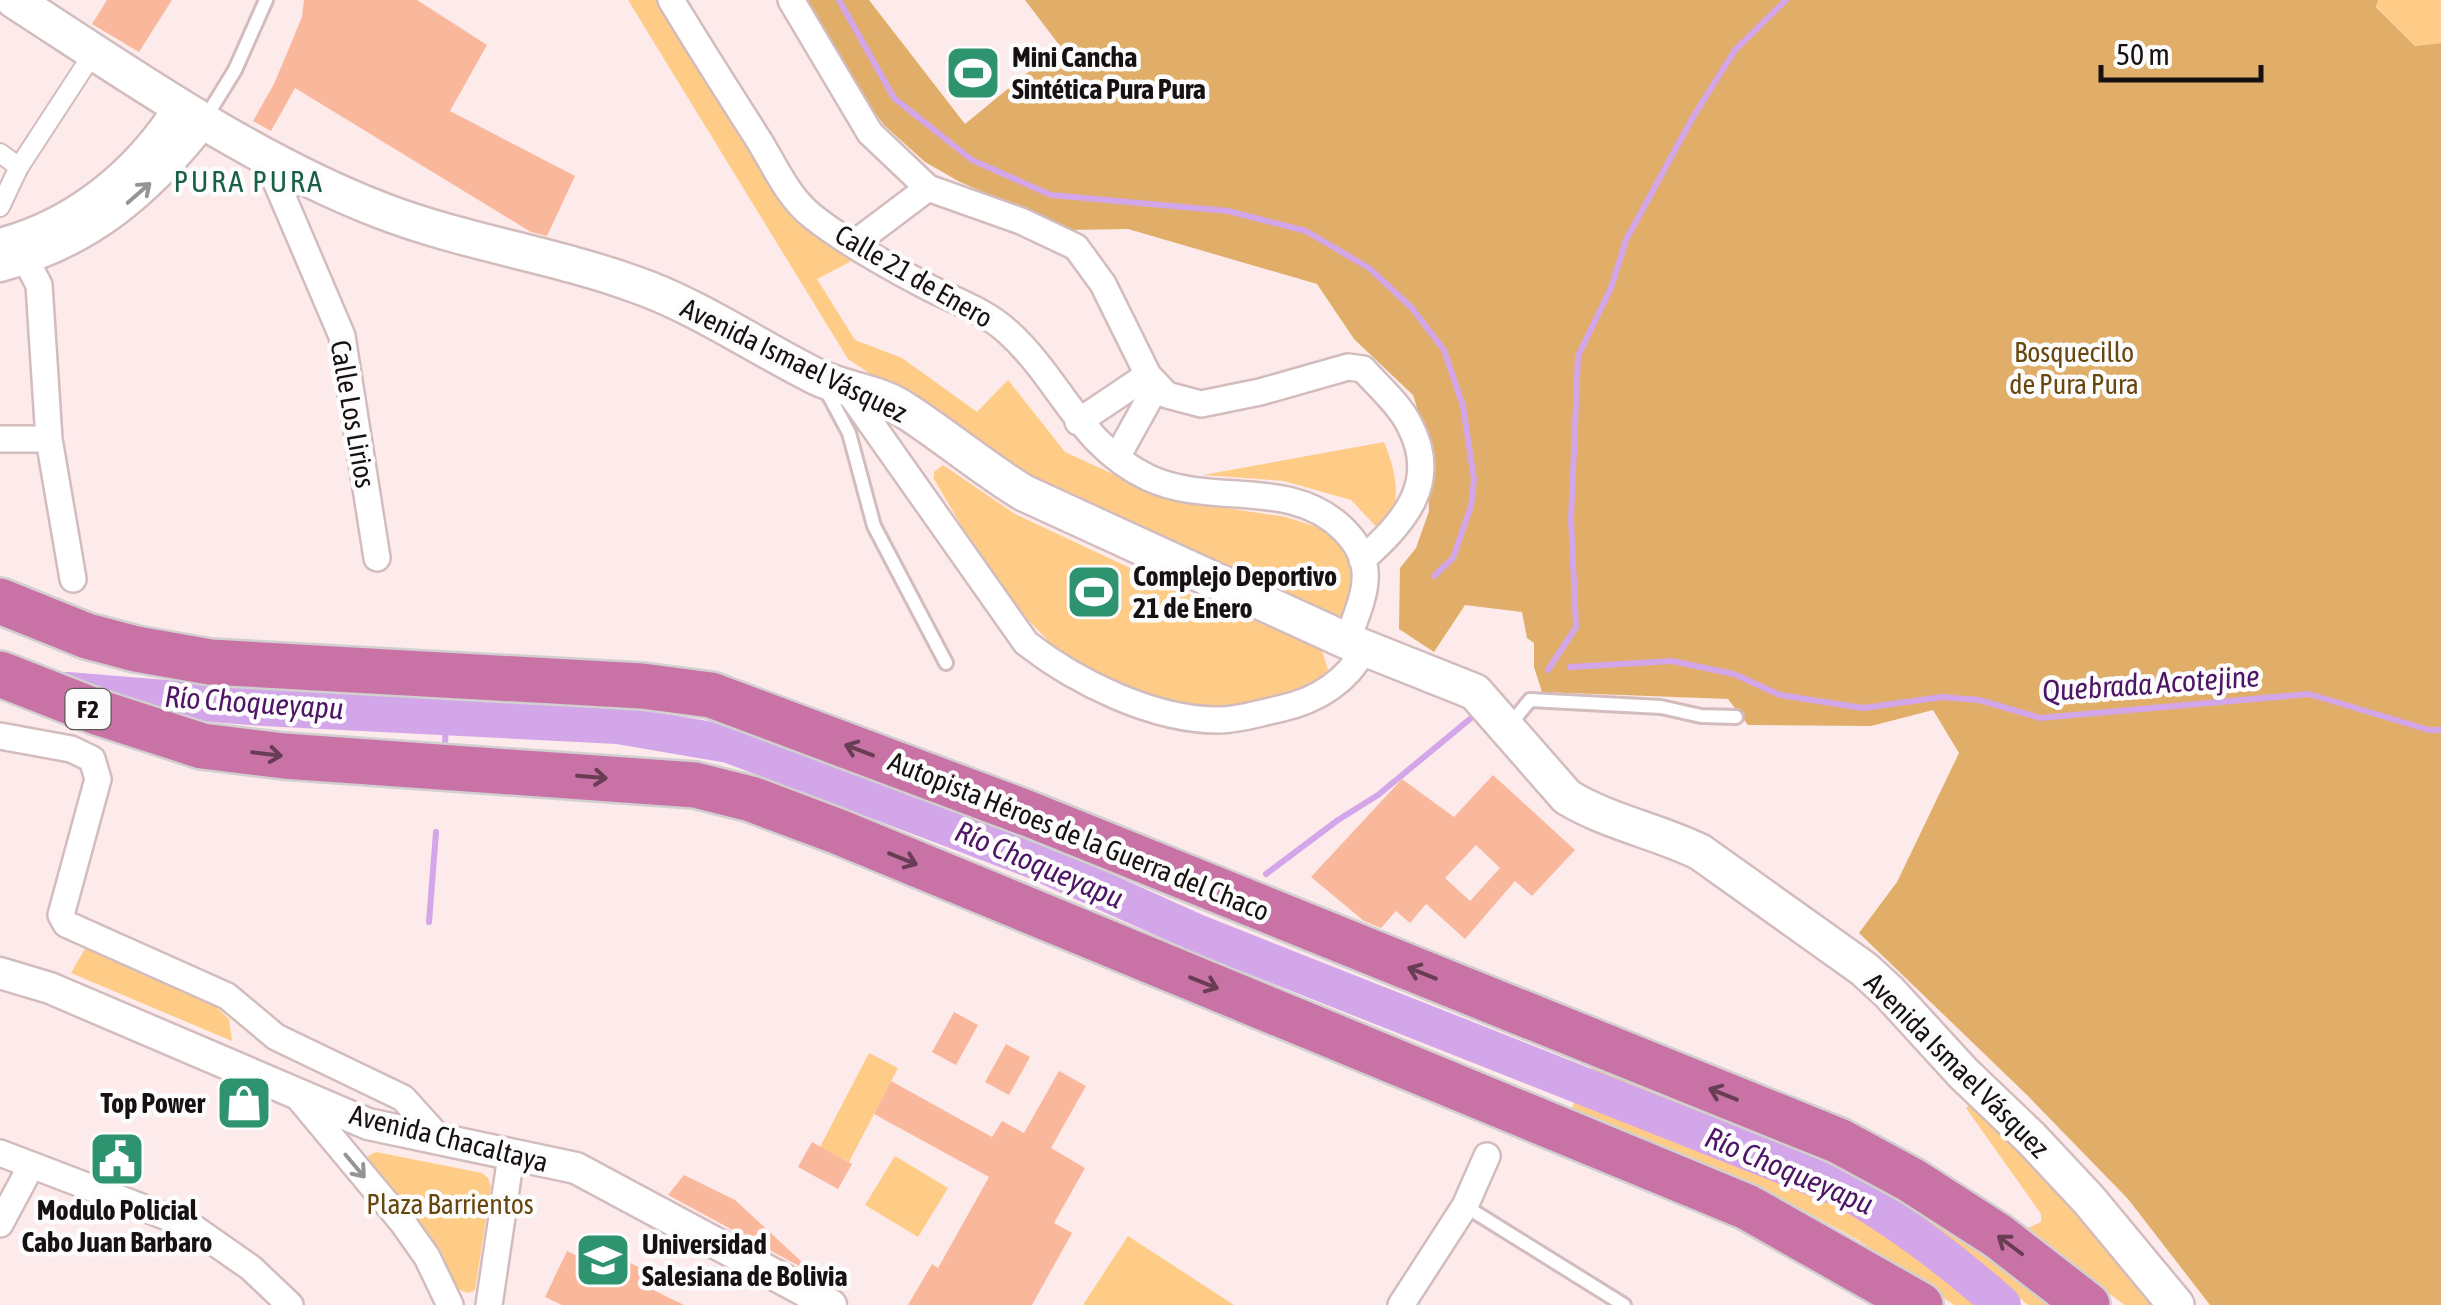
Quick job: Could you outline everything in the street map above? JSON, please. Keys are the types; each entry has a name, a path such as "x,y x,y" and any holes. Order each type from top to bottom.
{"highway":[{"name":"Autopista Héroes de la Guerra del Chaco","path":"0,601 87,636 210,662 642,686 711,695 1030,814 1839,1142 1911,1180 1998,1236 2086,1305"},
{"name":"F2","path":"3,676 202,746 284,756 695,785 751,799 1747,1207 1920,1305"}],"main road":[{"name":"Avenida Ismael Vásquez","path":"14,0 191,114 374,208 411,222 634,284 681,304 832,382 875,394 901,408 983,469 1024,493 1356,644 1475,692 1493,708 1566,797 1584,808 1700,852 1864,970 2030,1136 2176,1305"}],"street":[{"name":"Calle 21 de Enero","path":"671,0 798,203 833,231 922,285 988,316 1010,333 1098,444 1149,478 1185,488 1310,504 1347,532 1362,560"},
{"path":"791,0 870,133 928,188 1021,221 1076,247 1104,284 1153,380 1180,400 1201,404 1348,367 1363,369 1408,420 1420,463 1418,490 1400,526 1362,560 1367,585 1355,666 1339,682 1295,706 1236,718 1216,720 1173,714 1094,686 1026,643 832,382"},
{"path":"0,207 19,167 94,52"},
{"path":"73,579 49,439 39,286 8,256 106,192 191,114"},
{"path":"0,153 19,167"},
{"name":"Calle Los Lirios","path":"284,164 275,179 342,336 376,558"},
{"path":"855,243 928,188"},
{"path":"1078,422 1153,380"},
{"path":"1117,456 1153,380"},
{"path":"0,439 49,439"},
{"path":"0,736 71,749 92,760 98,779 60,915 66,924 226,996 276,1038 402,1098 441,1140"},
{"name":"Avenida Chacaltaya","path":"0,972 50,988 368,1124 576,1168 813,1301"},
{"path":"293,1091 403,1222 450,1305"},
{"path":"0,1153 191,1226 251,1268 290,1305"},
{"path":"488,1305 511,1156"},
{"path":"1401,1305 1465,1206 1487,1156"},
{"path":"0,1224 31,1166"}],"lane":[{"path":"191,114 235,70 266,0"},
{"path":"832,382 850,432 874,526 946,663"},
{"path":"1507,728 1530,700 1736,717"},
{"path":"1465,1206 1624,1305"}],"green space":[{"path":"628,0 659,0 796,217 861,256 817,279 855,340 902,358 977,412 1008,380 1065,452 1167,499 1286,517 1339,534 1357,575 1346,619 1041,487 848,359"},
{"name":"Bosquecillo de Pura Pura","path":"806,0 869,0 965,124 1060,46 1025,0 2378,0 2376,7 2415,46 2441,43 2441,1305 2210,1305 2128,1199 1859,933 1897,882 1959,753 1933,710 1871,726 1748,725 1728,699 1542,692 1534,667 1534,643 1527,638 1522,612 1465,605 1434,652 1399,629 1400,568 1416,548 1429,511 1425,434 1413,395 1354,339 1317,284 1128,229 1069,230 960,182 925,162 884,125 853,83"},
{"path":"2378,0 2441,0 2441,43 2415,46 2376,6"},
{"path":"1384,442 1396,489 1386,537 1351,500 1284,481 1203,475"},
{"name":"Complejo Deportivo 21 de Enero","path":"943,465 1015,514 1162,583 1321,648 1328,670 1312,684 1278,702 1240,709 1168,706 1129,694 1057,650 1010,601 934,479 934,472"},
{"path":"86,947 203,995 229,1019 232,1041 71,973"},
{"path":"869,1053 898,1068 849,1162 820,1147"},
{"path":"1596,1060 1817,1153 1900,1194 2060,1305 2028,1305 1893,1202 1584,1081"},
{"path":"1576,1098 1736,1161 1841,1209 1939,1269 1983,1305 1954,1305 1858,1240 1794,1205 1570,1113"},
{"path":"1974,1101 2076,1207 2157,1305 2125,1305 2021,1231 2041,1222 2041,1214 1966,1108"},
{"name":"Plaza Barrientos","path":"376,1152 482,1173 488,1178 491,1187 475,1290 468,1293 455,1288 430,1235 369,1164 368,1156"},
{"path":"895,1156 948,1188 918,1237 865,1205"},
{"path":"1128,1236 1234,1305 1083,1305"}],"building":[{"path":"107,0 172,0 139,52 92,24"},
{"path":"304,0 417,0 487,45 450,111 575,176 547,236 531,232 295,88 271,131 253,121 274,84 302,17"},
{"path":"1493,775 1575,850 1532,896 1515,881 1465,939 1426,904 1410,923 1396,911 1381,928 1364,921 1311,877 1402,779 1454,817","holes":["1476,845 1500,868 1470,901 1445,878"]},
{"path":"954,1012 978,1025 956,1065 932,1052"},
{"path":"1006,1044 1030,1057 1009,1095 985,1082"},
{"path":"1059,1071 1086,1086 1051,1148 1085,1168 1054,1223 1072,1233 1032,1305 908,1305 932,1264 938,1268 989,1177 874,1114 891,1081 992,1137 1002,1121 1024,1133"},
{"path":"812,1142 852,1164 838,1189 798,1167"},
{"path":"684,1175 735,1200 803,1263 801,1267 668,1195"},
{"path":"599,1248 649,1272 643,1285 684,1305 562,1305 545,1297 567,1251 592,1263"}],"waterway":[{"path":"839,0 894,98 972,160 1051,195 1228,211 1306,231 1369,268 1411,307 1444,350 1463,406 1474,480 1471,506 1453,558 1434,576"},
{"path":"1548,670 1576,627 1571,519 1578,356 1611,288 1626,240 1693,117 1735,50 1786,0"},
{"name":"Quebrada Acotejine","path":"1570,667 1672,661 1734,674 1780,695 1863,708 1942,697 1979,700 2040,718 2309,694 2429,730 2441,730"},
{"name":"Río Choqueyapu","path":"67,691 264,707 618,725 729,744 1032,859 1199,934 1846,1190 1927,1243 2002,1305"},
{"name":"Quebrada Acotejine","path":"1266,874 1378,795 1476,714"},
{"path":"445,747 446,716"},
{"path":"429,922 436,832"}],"place":[{"name":"Mini Cancha Sintética Pura Pura","path":"973,73"},
{"name":"Complejo Deportivo 21 de Enero","path":"1094,592"},
{"name":"Top Power","path":"244,1103"},
{"name":"Modulo Policial Cabo Juan Barbaro","path":"117,1159"},
{"name":"Universidad Salesiana de Bolivia","path":"603,1260"}],"district":[{"name":"PURA PURA","path":"249,182"}]}
